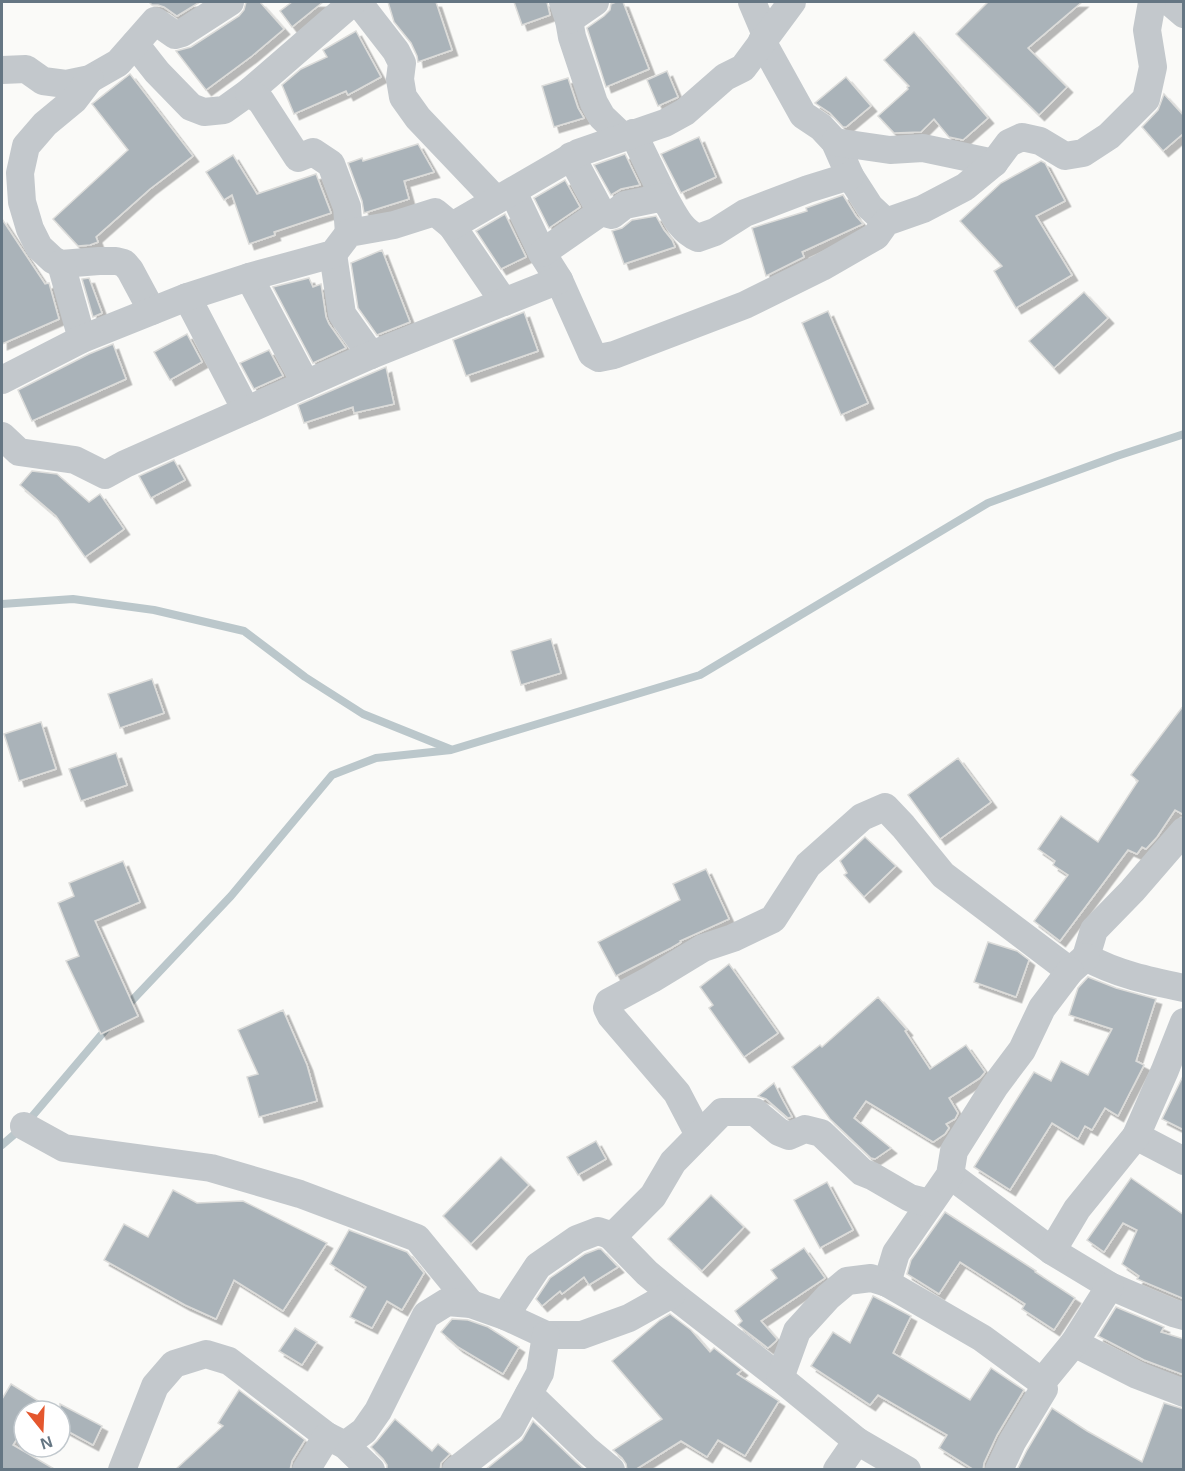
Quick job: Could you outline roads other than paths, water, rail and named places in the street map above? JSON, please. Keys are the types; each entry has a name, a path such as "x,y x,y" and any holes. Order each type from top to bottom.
{"street":[{"path":"2,70 26,69 43,81 66,84 90,79 118,63 135,44 148,11 175,35 182,33 230,2"},
{"path":"135,44 157,72 191,107 204,112 224,110 249,92 356,2 396,51 402,63 400,79 403,97 418,118 504,196 559,280 592,354 599,358 614,355 745,305 822,267 876,236 886,222 923,209 964,187 994,163 1009,143 1022,137 1040,141 1065,156 1083,153 1109,136 1146,99 1152,68 1148,30 1152,2"},
{"path":"595,2 566,11 572,37 594,102 602,117 628,135 681,226 689,234 698,238 715,232 745,213 850,176"},
{"path":"752,2 764,38 803,115 821,127 835,142 850,176 870,207 886,222"},
{"path":"452,226 575,155 665,123 685,112 725,77 742,68 792,2"},
{"path":"1170,2 1184,14"},
{"path":"90,79 74,100 45,124 26,146 20,173 22,202 30,229 39,247 52,260 61,264 99,261 124,263 152,311"},
{"path":"249,92 261,101 298,158 313,153 331,164 347,207 341,244 342,314 371,355"},
{"path":"594,102 595,115 581,136 575,155 601,212"},
{"path":"835,142 890,150 923,148 994,163"},
{"path":"601,212 612,215 625,205 664,197"},
{"path":"2,380 82,339 187,297 435,212 452,226 504,302"},
{"path":"542,253 601,212"},
{"path":"61,264 82,339"},
{"path":"249,277 306,384"},
{"path":"2,436 19,452 75,460 105,475 125,464 371,355 559,280"},
{"path":"187,297 246,410"},
{"path":"699,1135 677,1093 611,1016 607,1008 609,1002 703,948 733,938 773,919 808,865 862,817 885,807 944,874 1078,964 1101,966 1184,988"},
{"path":"887,1283 896,1253 950,1175 954,1151 995,1086 1022,1050 1042,1008 1078,964 1095,930 1184,831"},
{"path":"1052,1251 1077,1209 1136,1136 1184,1022"},
{"path":"610,1235 618,1231 653,1196 674,1162 722,1112 755,1112 779,1132 789,1136 805,1129 821,1133 862,1172 910,1198 930,1203"},
{"path":"24,1126 64,1148 210,1168 300,1194 417,1238 471,1304"},
{"path":"1136,1136 1184,1161"},
{"path":"950,1175 1052,1251 1110,1286 1184,1316"},
{"path":"505,1316 538,1266 577,1239 598,1232 610,1235 647,1273 672,1294 857,1441 907,1470"},
{"path":"780,1378 797,1331 828,1296 847,1281 872,1278 887,1283 982,1338 1042,1382 1044,1389 1012,1442 999,1470"},
{"path":"1042,1382 1074,1343 1110,1286"},
{"path":"306,1470 336,1440 364,1431 378,1411 426,1316 447,1302 471,1304 505,1316 546,1335 582,1335 629,1317 672,1294"},
{"path":"456,1470 511,1427 540,1373 546,1335"},
{"path":"1074,1343 1137,1375 1184,1393"},
{"path":"122,1470 155,1386 174,1364 206,1354 229,1361 336,1440 371,1470"},
{"path":"529,1394 611,1470"},
{"path":"837,1470 857,1441"}],"waterway":[{"path":"125,1008 231,896 332,775 376,758 451,750 700,675 988,503 1184,434"},
{"path":"2,604 73,599 154,610 244,631 305,677 363,714 450,749"},
{"path":"2,1145 24,1126 107,1028"}]}
